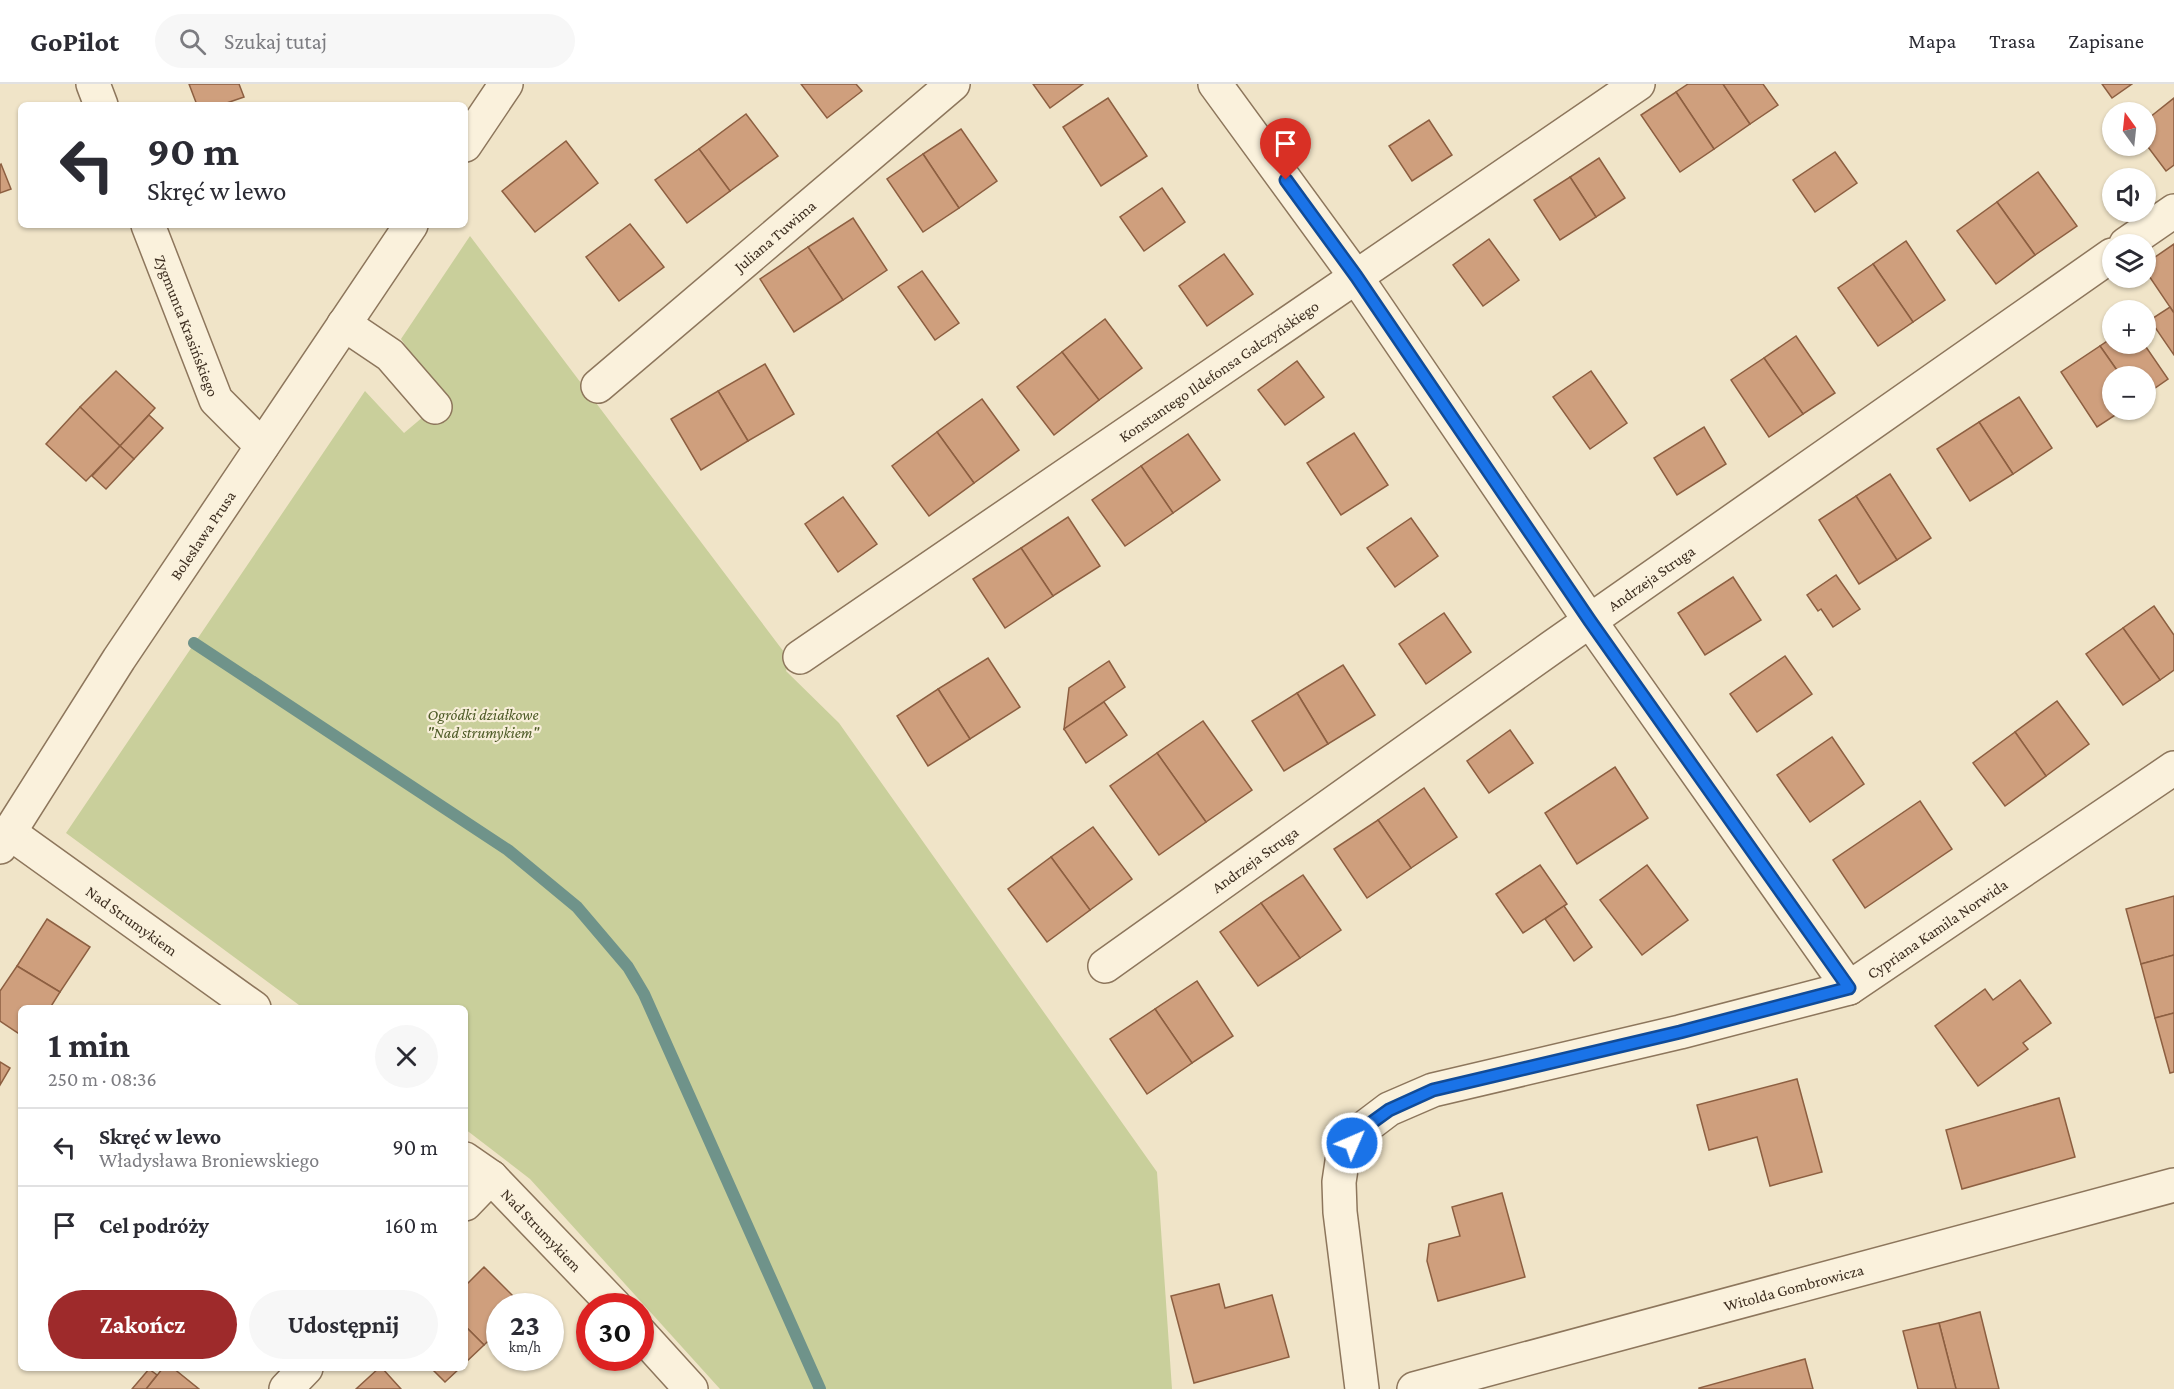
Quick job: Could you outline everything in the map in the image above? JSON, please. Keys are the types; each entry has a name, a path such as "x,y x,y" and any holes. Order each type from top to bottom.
{"street":[{"path":"93,84 100,102"},
{"path":"468,141 506,84"},
{"name":"Juliana Tuwima","path":"598,386 953,84"},
{"path":"1215,84 1356,276 1590,621 1849,988"},
{"name":"Konstantego Ildefonsa Gałczyńskiego","path":"800,657 1638,84"},
{"path":"2141,234 2174,211"},
{"name":"Zygmunta Krasińskiego","path":"149,228 216,400 262,446"},
{"name":"Bolesława Prusa","path":"5,840 119,659 409,228"},
{"name":"Andrzeja Struga","path":"1105,966 1590,621 2102,262"},
{"path":"344,324 390,355 435,407"},
{"name":"Cypriana Kamila Norwida","path":"1362,1389 1340,1212 1339,1182 1343,1155 1360,1131 1389,1110 1433,1090 1680,1032 1849,988 2174,768"},
{"name":"Nad Strumykiem","path":"5,840 250,1005"},
{"path":"468,1196 478,1168"},
{"name":"Nad Strumykiem","path":"478,1168 602,1293"},
{"name":"Witolda Gombrowicza","path":"1414,1389 2174,1185"},
{"path":"654,1348 691,1389"},
{"path":"286,1389 303,1371"}],"green space":[{"name":"Ogródki działkowe \"Nad strumykiem\"","path":"470,236 790,660 786,671 839,723 1157,1172 1172,1389 720,1389 654,1316 654,1293 633,1293 530,1179 468,1131 468,1005 299,1005 66,833 365,391 404,433 443,400 401,339"}],"building":[{"path":"189,84 239,84 244,97 230,102 196,102"},
{"path":"801,84 856,84 862,91 827,118"},
{"path":"1033,84 1083,84 1050,108"},
{"path":"1688,84 1723,84 1750,124 1714,149 1676,92"},
{"path":"1723,84 1763,84 1778,105 1750,124"},
{"path":"2102,84 2132,84 2112,98"},
{"path":"1676,92 1714,149 1680,172 1641,115"},
{"path":"1108,98 1147,156 1101,186 1063,127"},
{"path":"2174,98 2174,165 2166,171 2155,156 2156,112"},
{"path":"746,114 778,156 730,191 699,149"},
{"path":"1429,120 1452,155 1412,181 1389,146"},
{"path":"961,129 997,181 959,208 923,154"},
{"path":"566,141 598,183 535,232 502,191"},
{"path":"699,149 730,191 687,223 655,180"},
{"path":"1835,152 1857,183 1815,212 1793,180"},
{"path":"923,154 959,208 923,232 887,179"},
{"path":"1599,158 1625,198 1596,217 1570,177"},
{"path":"0,165 11,189 0,193"},
{"path":"2038,172 2077,226 2035,255 1997,202"},
{"path":"1570,177 1596,217 1560,240 1534,200"},
{"path":"1162,188 1185,222 1144,251 1120,217"},
{"path":"1997,202 2035,255 1996,284 1957,231"},
{"path":"853,218 887,270 843,300 808,247"},
{"path":"630,224 664,267 619,301 586,257"},
{"path":"1489,239 1519,280 1483,306 1453,265"},
{"path":"1906,241 1945,300 1913,322 1873,264"},
{"path":"2174,244 2174,313 2156,286 2156,256"},
{"path":"808,247 843,300 794,332 760,279"},
{"path":"1224,254 1253,294 1207,326 1179,286"},
{"path":"1873,264 1913,322 1878,346 1838,288"},
{"path":"922,271 959,323 935,340 898,287"},
{"path":"2170,307 2174,313 2174,355 2156,329 2156,316"},
{"path":"1105,319 1142,368 1099,400 1062,352"},
{"path":"1796,336 1835,393 1803,414 1764,358"},
{"path":"2100,346 2102,354 2106,354 2114,366 2102,366 2102,420 2108,420 2097,427 2061,372"},
{"path":"1062,352 1099,400 1054,435 1017,387"},
{"path":"2106,354 2151,354 2168,379 2156,387 2156,366 2114,366"},
{"path":"1764,358 1803,414 1769,437 1731,380"},
{"path":"1297,361 1324,397 1285,425 1258,390"},
{"path":"765,364 794,414 748,441 718,391"},
{"path":"116,371 155,408 120,446 80,407"},
{"path":"1591,371 1627,423 1590,449 1553,397"},
{"path":"718,391 748,441 701,470 671,419"},
{"path":"2019,397 2052,448 2013,474 1979,422"},
{"path":"982,399 1019,450 974,483 937,432"},
{"path":"80,407 120,446 86,481 46,444"},
{"path":"149,415 163,428 134,459 120,446"},
{"path":"1979,422 2013,474 1970,501 1937,449"},
{"path":"1704,427 1726,464 1677,495 1654,458"},
{"path":"937,432 974,483 929,516 892,466"},
{"path":"1354,433 1388,485 1341,515 1307,463"},
{"path":"1188,434 1220,480 1173,513 1141,466"},
{"path":"120,446 134,459 106,489 92,476"},
{"path":"1141,466 1173,513 1125,546 1092,500"},
{"path":"1890,474 1931,538 1897,560 1856,496"},
{"path":"1856,496 1897,560 1859,584 1819,520"},
{"path":"843,497 877,544 838,572 805,524"},
{"path":"1068,517 1100,566 1053,596 1021,548"},
{"path":"1411,518 1438,556 1395,587 1367,548"},
{"path":"1021,548 1053,596 1005,628 973,579"},
{"path":"1836,575 1860,609 1833,627 1821,609 1818,611 1807,595"},
{"path":"1733,577 1761,620 1705,655 1678,613"},
{"path":"2154,606 2174,635 2174,670 2160,680 2123,628"},
{"path":"1444,613 1471,652 1426,684 1399,644"},
{"path":"2123,628 2160,680 2123,705 2086,654"},
{"path":"1785,656 1812,694 1757,732 1730,694"},
{"path":"988,658 1020,707 970,739 938,689"},
{"path":"1109,661 1125,687 1064,729 1069,688"},
{"path":"1343,665 1375,715 1328,744 1297,693"},
{"path":"938,689 970,739 928,766 897,716"},
{"path":"1297,693 1328,744 1284,771 1252,721"},
{"path":"2057,701 2089,744 2046,776 2015,732"},
{"path":"1104,702 1127,735 1086,763 1064,729"},
{"path":"1203,721 1252,790 1206,822 1157,753"},
{"path":"1510,730 1533,763 1489,793 1467,761"},
{"path":"2015,732 2046,776 2005,806 1973,763"},
{"path":"1832,737 1864,784 1810,822 1777,775"},
{"path":"1157,753 1206,822 1159,855 1110,786"},
{"path":"1615,767 1648,818 1577,864 1545,813"},
{"path":"1424,788 1457,837 1411,868 1378,820"},
{"path":"1920,801 1952,849 1865,908 1833,860"},
{"path":"1378,820 1411,868 1367,898 1334,849"},
{"path":"1093,827 1132,879 1090,910 1051,857"},
{"path":"1051,857 1090,910 1047,942 1008,889"},
{"path":"1540,865 1567,904 1523,933 1496,894"},
{"path":"1647,865 1688,920 1642,955 1600,900"},
{"path":"1303,875 1341,930 1300,958 1261,903"},
{"path":"2174,896 2174,955 2141,964 2126,909"},
{"path":"1261,903 1300,958 1258,986 1220,932"},
{"path":"1564,906 1592,947 1574,961 1545,919"},
{"path":"47,919 90,947 60,992 17,966"},
{"path":"2174,955 2174,1013 2155,1018 2141,964"},
{"path":"17,966 60,992 52,1005 18,1005 18,1033 0,1021 0,991"},
{"path":"2020,980 2051,1023 2023,1043 2028,1049 1978,1086 1935,1026 1985,989 1993,1000"},
{"path":"1197,981 1233,1036 1192,1063 1155,1009"},
{"path":"1155,1009 1192,1063 1147,1094 1110,1039"},
{"path":"2174,1013 2174,1072 2170,1073 2155,1018"},
{"path":"0,1062 10,1068 0,1085"},
{"path":"1797,1079 1822,1172 1770,1186 1757,1137 1709,1150 1697,1105"},
{"path":"2059,1098 2075,1157 1962,1189 1946,1130"},
{"path":"1502,1193 1525,1277 1438,1301 1427,1261 1429,1244 1460,1236 1452,1207"},
{"path":"484,1267 510,1293 486,1293 486,1343 484,1345 468,1329 468,1283"},
{"path":"1219,1284 1225,1308 1272,1295 1289,1357 1194,1383 1171,1296"},
{"path":"1980,1312 1999,1389 1956,1389 1939,1323"},
{"path":"1939,1323 1956,1389 1918,1389 1903,1331"},
{"path":"468,1329 484,1345 468,1360"},
{"path":"1805,1359 1813,1389 1699,1389 1699,1388"},
{"path":"147,1371 157,1375 146,1389 132,1389"},
{"path":"161,1371 177,1371 199,1389 146,1389"},
{"path":"376,1371 385,1371 401,1389 356,1389"},
{"path":"434,1371 457,1371 445,1382"}],"waterway":[{"path":"194,643 508,850 577,907 628,967 644,994 820,1389"}],"route":[{"path":"1286,180 1356,276 1590,621 1849,988 1680,1032 1433,1090 1389,1110 1360,1131 1352,1143"}]}
